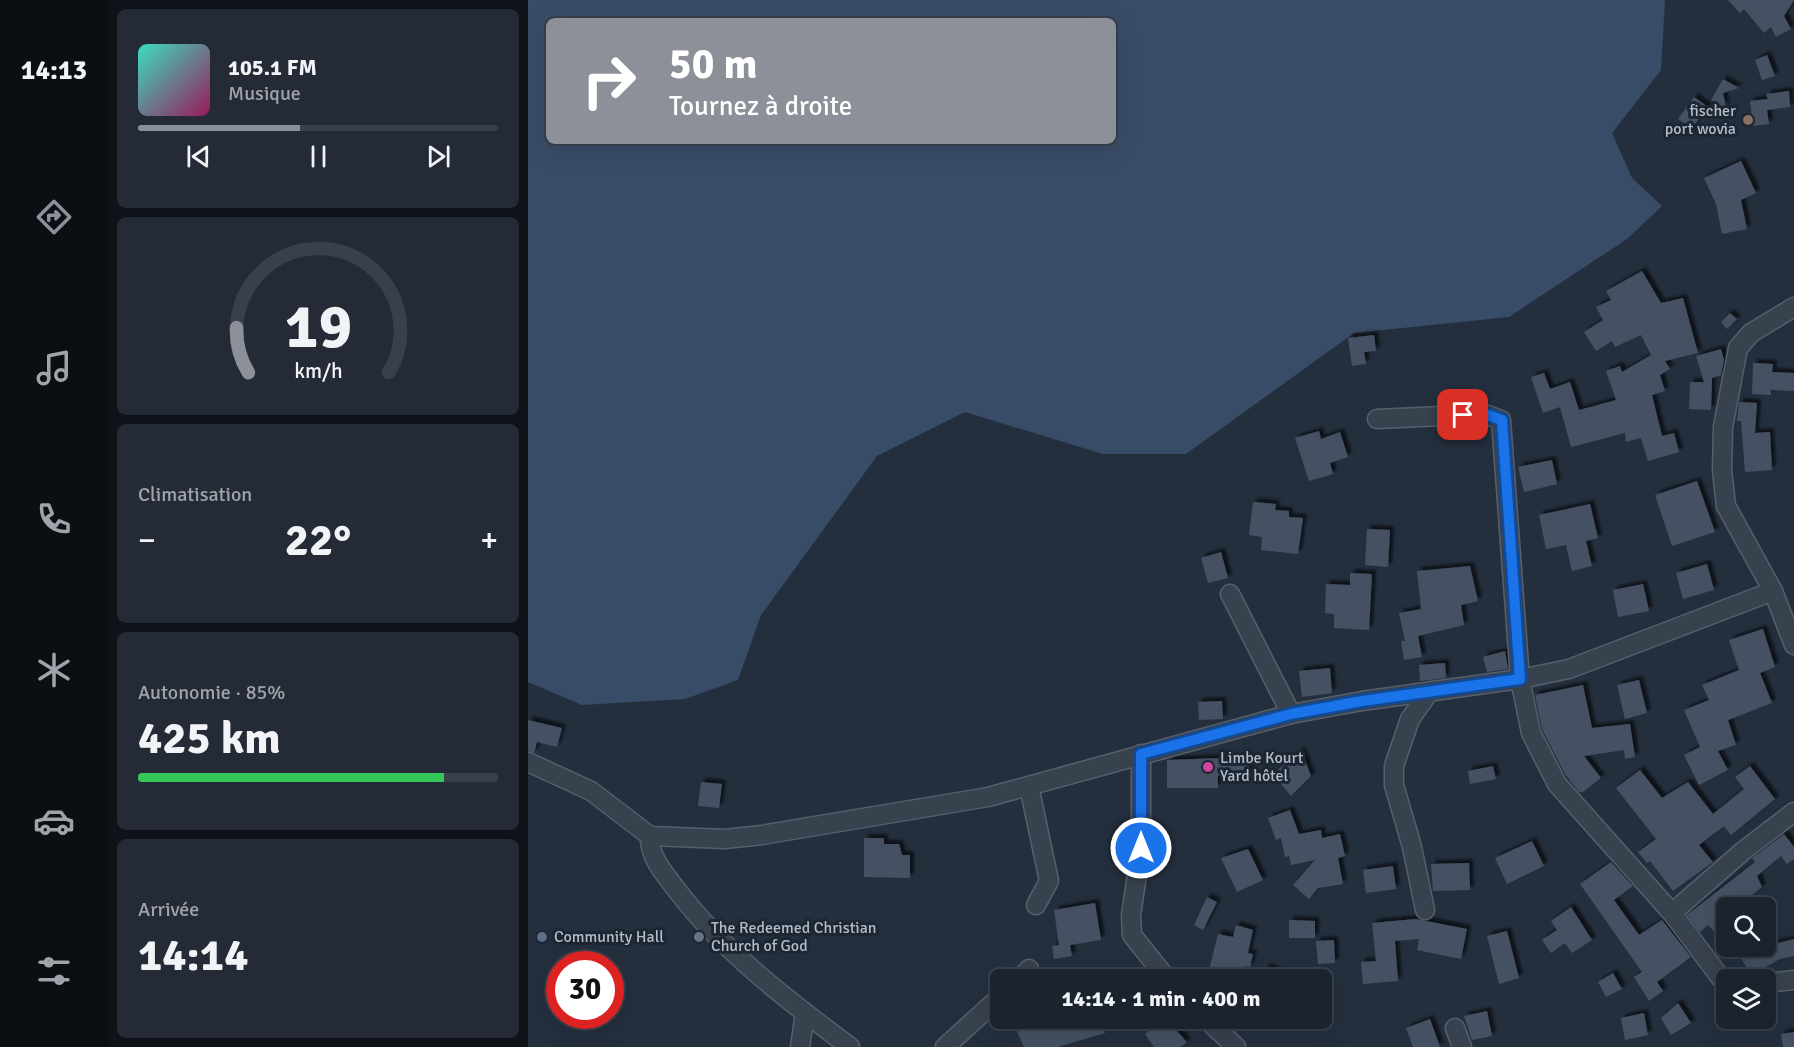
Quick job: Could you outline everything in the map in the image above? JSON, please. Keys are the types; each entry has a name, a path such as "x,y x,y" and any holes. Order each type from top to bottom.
{"street":[{"path":"1794,307 1751,333 1738,348 1723,427 1722,470 1726,506 1773,591 1794,645"},
{"path":"1377,419 1485,414 1502,420 1520,679 1531,733 1557,784 1672,913 1716,972"},
{"path":"528,762 591,791 650,836 736,838 927,808 1029,786 1291,714 1520,679 1569,669 1773,591"},
{"path":"1230,594 1291,714"},
{"path":"1425,910 1412,847 1394,785 1394,766 1410,719 1430,691"},
{"path":"1141,754 1141,848 1131,915 1132,935 1159,969"},
{"path":"1029,786 1049,881 1036,905"},
{"path":"1672,913 1743,851 1794,812"},
{"path":"650,836 650,847 661,869 729,951 850,1047"},
{"path":"1776,982 1794,980"},
{"path":"945,1047 990,1006"},
{"path":"800,1047 805,1013"},
{"path":"1455,1028 1462,1047"},
{"path":"1217,1029 1236,1047"}],"water":[{"path":"528,0 1665,0 1661,70 1612,133 1632,178 1662,206 1627,239 1509,317 1354,333 1186,454 1103,454 965,412 877,456 761,615 738,680 685,699 582,705 528,682"}],"building":[{"path":"1728,0 1794,0 1784,16 1791,29 1776,37 1771,27 1764,33 1744,9 1740,13"},
{"path":"1767,55 1775,76 1762,80 1755,60"},
{"path":"1723,79 1739,88 1723,93 1726,108 1711,100"},
{"path":"1789,91 1790,107 1767,110 1769,124 1753,126 1750,101 1768,99 1766,94"},
{"path":"1694,97 1708,107 1692,128 1678,119"},
{"path":"1741,161 1756,193 1741,200 1747,229 1722,234 1716,204 1704,178"},
{"path":"1642,271 1661,303 1683,298 1698,353 1665,361 1670,369 1660,375 1665,391 1652,395 1662,436 1674,433 1679,452 1648,461 1641,438 1626,442 1625,433 1571,447 1560,407 1543,413 1531,377 1544,373 1550,389 1570,382 1579,410 1616,400 1606,371 1620,366 1622,372 1651,355 1641,335 1615,347 1612,341 1596,351 1584,332 1603,320 1596,307 1611,300 1606,291"},
{"path":"1730,313 1737,319 1727,329 1721,322"},
{"path":"1374,335 1376,351 1364,352 1366,364 1352,366 1348,338"},
{"path":"1721,349 1724,360 1721,375 1712,378 1711,410 1689,409 1690,382 1704,382 1696,356"},
{"path":"1753,363 1773,364 1772,372 1794,373 1794,391 1771,390 1771,395 1752,394"},
{"path":"1739,402 1757,403 1755,433 1770,432 1772,470 1745,472 1741,421 1737,421"},
{"path":"1319,431 1321,439 1340,432 1348,457 1330,463 1333,474 1309,481 1295,438"},
{"path":"1552,460 1557,484 1524,492 1518,467"},
{"path":"1697,481 1715,532 1672,546 1655,495"},
{"path":"1253,502 1276,504 1275,510 1289,511 1289,517 1303,518 1298,554 1261,550 1262,537 1249,535"},
{"path":"1590,504 1598,538 1586,541 1592,566 1572,571 1566,545 1546,549 1539,515"},
{"path":"1367,529 1390,530 1388,567 1365,565"},
{"path":"1221,552 1228,578 1208,583 1201,558"},
{"path":"1707,564 1714,590 1683,599 1676,573"},
{"path":"1470,566 1478,601 1461,605 1464,625 1418,636 1422,657 1404,660 1401,641 1405,641 1399,613 1421,609 1417,571"},
{"path":"1350,573 1372,574 1369,630 1334,628 1334,614 1325,613 1326,584 1350,585"},
{"path":"1643,584 1649,611 1618,617 1613,590"},
{"path":"1763,629 1775,667 1760,673 1772,703 1728,720 1736,745 1718,751 1728,770 1699,785 1684,755 1700,747 1684,710 1709,700 1702,685 1739,670 1729,640"},
{"path":"1505,651 1508,669 1487,672 1483,657"},
{"path":"1445,663 1446,678 1420,681 1419,665"},
{"path":"1330,668 1332,693 1302,697 1299,671"},
{"path":"1639,680 1647,713 1625,719 1617,685"},
{"path":"1583,685 1592,728 1630,724 1635,757 1625,759 1624,750 1584,756 1601,778 1583,792 1579,792 1565,774 1542,729 1535,695"},
{"path":"1222,701 1223,719 1199,720 1198,702"},
{"path":"528,720 562,728 557,747 537,742 534,753 528,751"},
{"path":"1301,750 1311,776 1291,796 1273,774"},
{"name":"Limbe Kourt Yard hôtel","path":"1249,757 1249,775 1218,776 1218,788 1167,788 1167,760"},
{"path":"1493,766 1496,779 1470,784 1468,771"},
{"path":"1750,766 1775,799 1731,835 1724,826 1699,845 1713,862 1673,891 1650,861 1647,863 1638,852 1656,839 1616,788 1640,770 1662,798 1688,782 1713,814 1744,789 1735,777"},
{"path":"701,782 722,784 719,808 698,806"},
{"path":"1290,810 1299,834 1321,830 1322,838 1340,834 1345,856 1338,858 1343,884 1318,888 1309,899 1293,885 1315,860 1291,865 1289,856 1285,857 1281,838 1276,840 1268,818"},
{"path":"1784,834 1794,847 1794,859 1787,864 1781,856 1757,876 1762,887 1750,897 1716,897 1716,933 1708,925 1700,932 1687,915 1755,862 1752,858"},
{"path":"864,838 884,838 884,844 899,844 902,855 910,855 910,878 864,877"},
{"path":"1532,841 1544,866 1507,884 1495,858"},
{"path":"1248,849 1263,880 1237,892 1221,858"},
{"path":"1611,862 1633,886 1614,900 1639,935 1662,920 1691,957 1657,982 1663,991 1649,1001 1634,977 1642,972 1580,884"},
{"path":"1469,863 1470,890 1433,891 1431,864"},
{"path":"1393,866 1396,889 1366,893 1363,870"},
{"path":"1207,897 1217,902 1203,930 1194,925"},
{"path":"1095,903 1101,940 1070,945 1072,956 1054,959 1052,946 1059,945 1054,910"},
{"path":"1571,907 1592,940 1572,953 1565,943 1551,953 1542,940 1557,930 1551,921"},
{"path":"1416,919 1467,929 1461,959 1417,950 1419,939 1395,941 1398,981 1363,984 1361,962 1376,961 1372,923"},
{"path":"1289,920 1315,921 1315,938 1289,938"},
{"path":"1236,925 1253,930 1248,953 1253,954 1250,967 1209,969 1218,934 1233,937"},
{"path":"1507,931 1519,978 1499,984 1487,936"},
{"path":"1794,939 1794,956 1780,959 1762,969 1747,969 1740,957 1776,957 1776,944"},
{"path":"1334,940 1335,963 1318,964 1316,941"},
{"path":"1613,973 1622,989 1606,997 1598,982"},
{"path":"1678,1003 1691,1023 1671,1035 1661,1018"},
{"path":"1487,1011 1492,1036 1472,1040 1464,1016"},
{"path":"1644,1013 1648,1035 1625,1040 1621,1018"},
{"path":"1430,1019 1440,1047 1413,1047 1406,1028"},
{"path":"1016,1029 1104,1029 1105,1033 1058,1047 1024,1047"},
{"path":"1152,1029 1175,1029 1187,1042 1181,1047 1154,1047 1145,1034"},
{"path":"1794,1032 1794,1047 1783,1047 1781,1034"}],"place":[{"name":"fischer port wovia","path":"1748,120"},
{"name":"Limbe Kourt Yard hôtel","path":"1208,767"},
{"name":"Community Hall","path":"542,937"},
{"name":"The Redeemed Christian Church of God","path":"699,937"}],"route":[{"path":"1141,848 1141,754 1223,734 1291,714 1362,701 1520,679 1502,420 1485,414 1463,415"}]}
